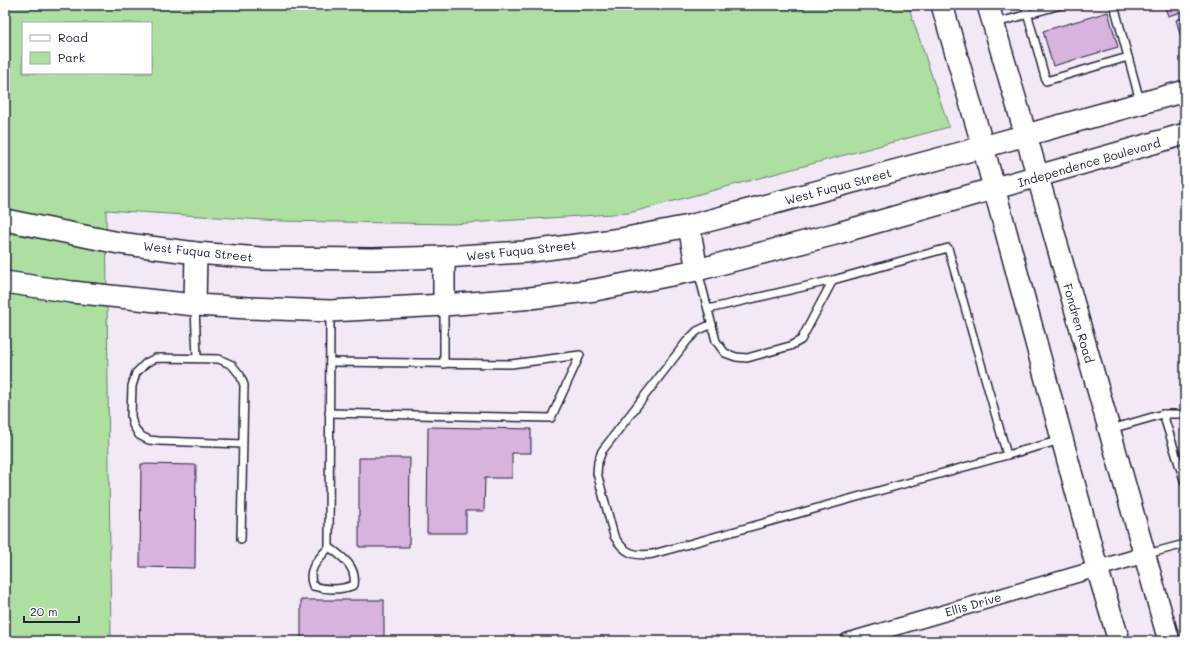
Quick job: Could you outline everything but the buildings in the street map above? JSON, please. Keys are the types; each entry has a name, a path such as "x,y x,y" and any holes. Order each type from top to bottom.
{"main road":[{"path":"942,5 983,147 1097,568 1119,641"},
{"name":"Fondren Road","path":"991,14 1169,641"},
{"path":"1026,135 1185,90"},
{"name":"Independence Boulevard","path":"994,189 1185,134"},
{"name":"West Fuqua Street","path":"5,220 119,243 196,253 261,258 373,259 444,257 524,252 621,239 689,226 1026,135"},
{"path":"5,282 72,292 195,305 330,311 522,299 587,290 698,270 835,234 994,189"},
{"path":"689,226 698,270"},
{"path":"195,305 196,253"},
{"path":"444,257 444,305"}],"street":[{"name":"Ellis Drive","path":"848,641 1144,555"}],"lane":[{"path":"1025,5 1046,81 1128,57"},
{"path":"991,14 1028,14 1061,5"},
{"path":"1114,5 1140,103"},
{"path":"708,309 833,280 948,248 1007,455"},
{"path":"698,270 716,341 725,352 736,357 747,358 790,346 801,340 833,280"},
{"path":"195,305 197,358"},
{"path":"444,305 444,364"},
{"path":"329,547 344,558 352,569 355,578 354,585 346,588 322,589 313,586 310,580 310,572 329,547 330,311"},
{"path":"712,324 697,331 687,341 602,451 598,462 597,472 614,536 619,545 628,552 642,556 654,554 1063,439"},
{"path":"329,413 551,418 580,355 512,364 330,362"},
{"path":"241,539 243,444 244,385 240,375 232,365 219,358 156,358 146,363 136,373 132,386 131,416 133,426 139,435 149,440 243,444"},
{"path":"1163,414 1185,483"},
{"path":"1109,429 1163,414 1185,414"},
{"path":"1144,555 1185,544"}],"green space":[{"path":"5,5 908,5 949,127 629,213 452,224 280,221 106,210 111,641 5,641"}]}
